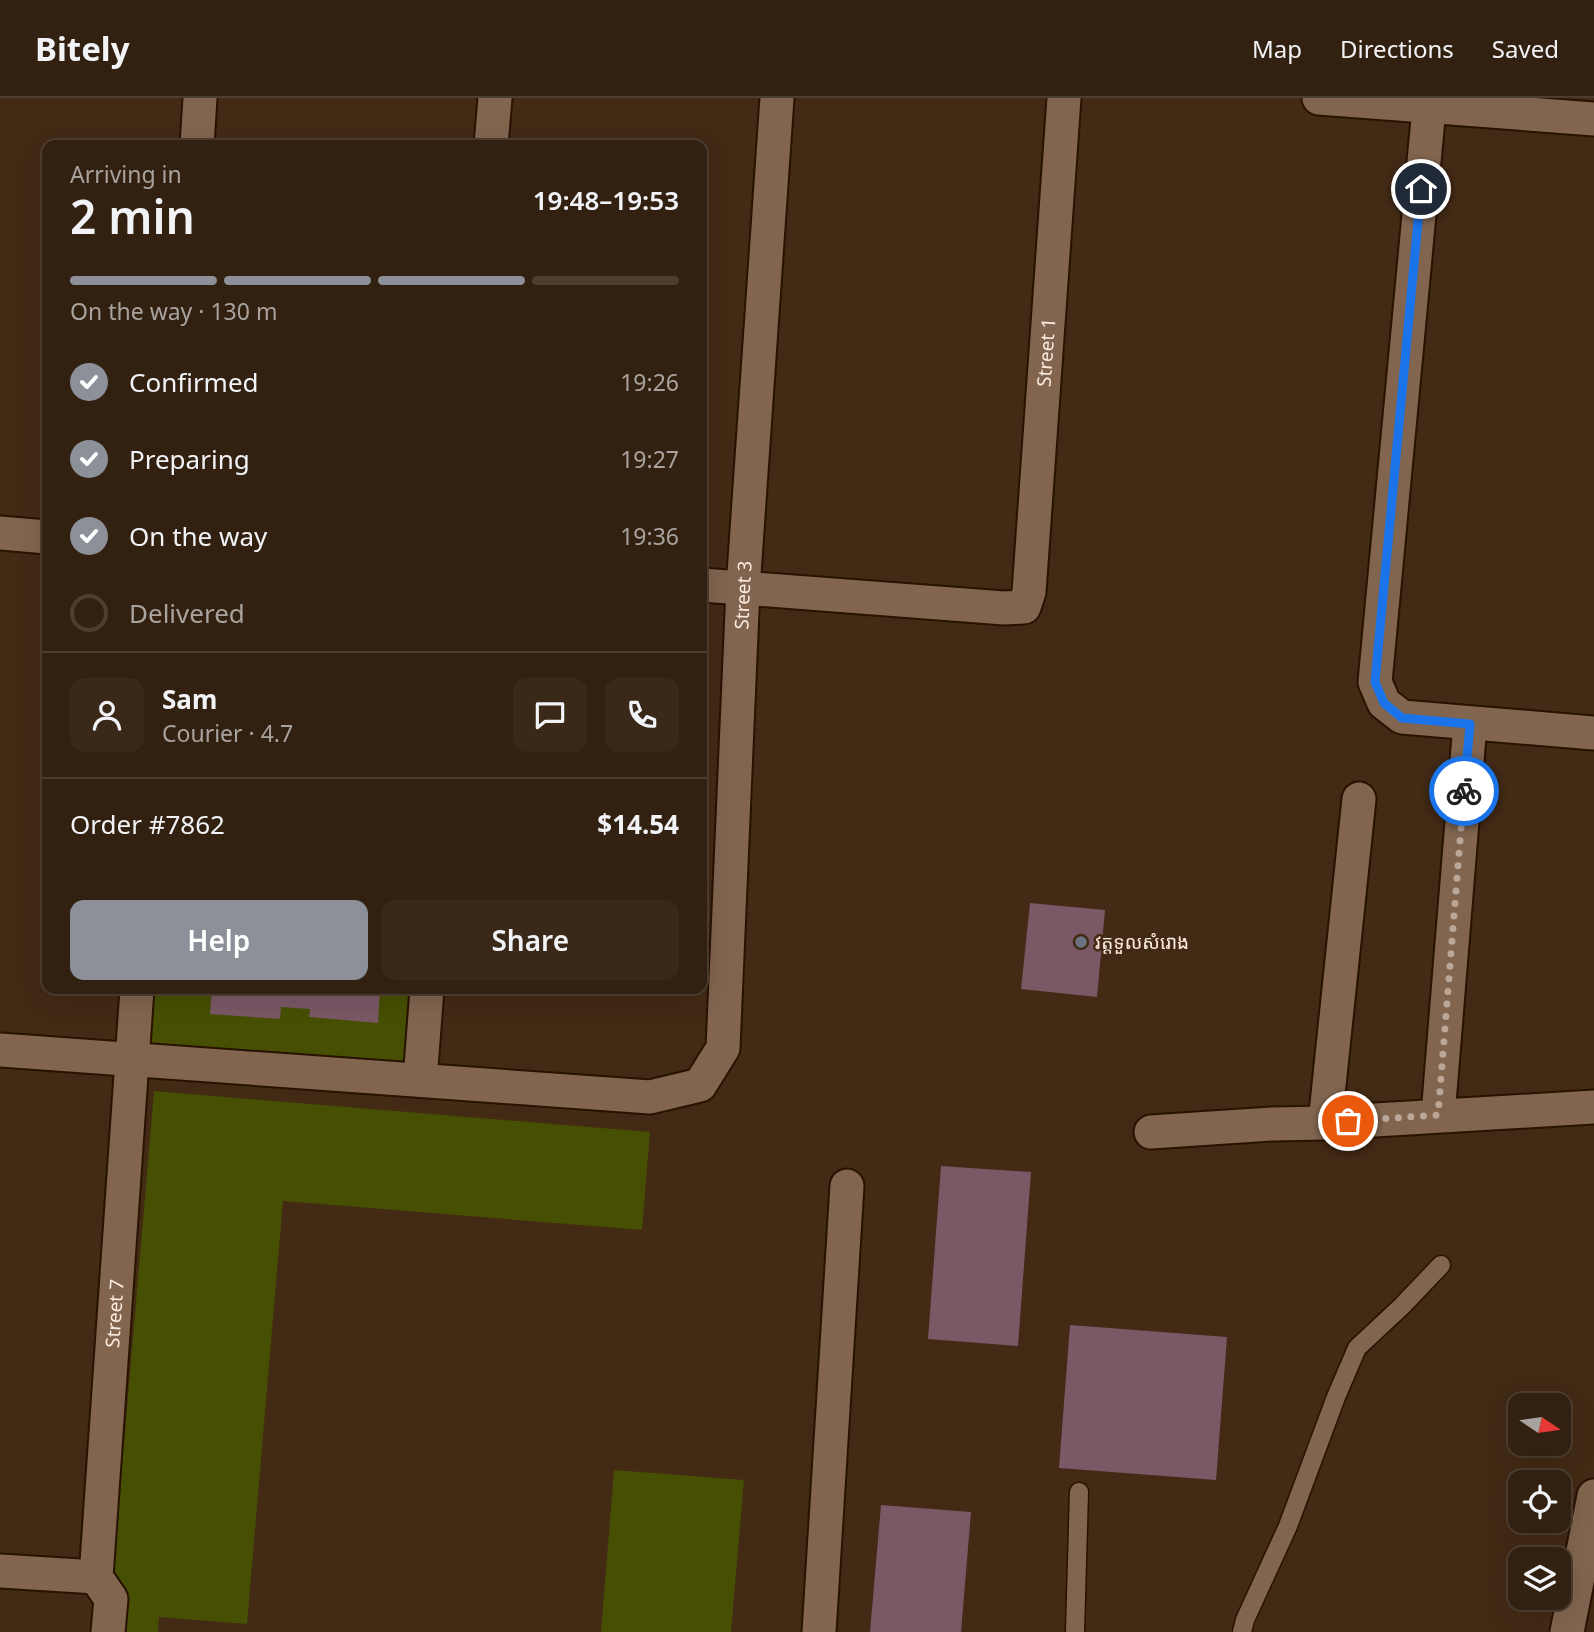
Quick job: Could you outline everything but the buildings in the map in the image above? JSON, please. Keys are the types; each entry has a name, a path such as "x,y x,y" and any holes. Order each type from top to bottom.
{"street":[{"path":"197,140 200,98"},
{"path":"491,140 495,98"},
{"name":"Street 3","path":"420,1080 650,1097 700,1085 723,1048 743,588 777,98"},
{"name":"Street 1","path":"743,588 990,607 1024,607 1029,592 1064,98"},
{"path":"1319,98 1429,102 1594,118"},
{"path":"1429,102 1375,682 1384,703 1402,718 1594,733"},
{"path":"0,533 42,537"},
{"path":"707,585 743,588"},
{"path":"1438,1115 1470,724"},
{"path":"1325,1123 1359,799"},
{"name":"Street 7","path":"108,1632 111,1599 96,1577 137,994"},
{"path":"0,1050 420,1080 427,994"},
{"path":"1152,1132 1594,1107"},
{"path":"819,1632 847,1185"},
{"path":"1567,1632 1594,1496"},
{"path":"0,1571 96,1577"}],"lane":[{"path":"1242,1632 1288,1526 1357,1348 1441,1265"},
{"path":"1075,1632 1079,1492"}],"green space":[{"path":"151,994 415,994 408,1069 147,1047"},
{"path":"154,1091 650,1132 642,1230 283,1201 247,1624 159,1617 158,1632 108,1632"},
{"path":"614,1470 744,1480 731,1632 601,1632"}],"way so far":[{"path":"1348,1121 1438,1115 1464,791"}],"place":[{"name":"វត្តទួលសំរោង","path":"1081,942"}],"route":[{"path":"1421,189 1375,682 1384,703 1402,718 1470,724 1464,791"}]}
